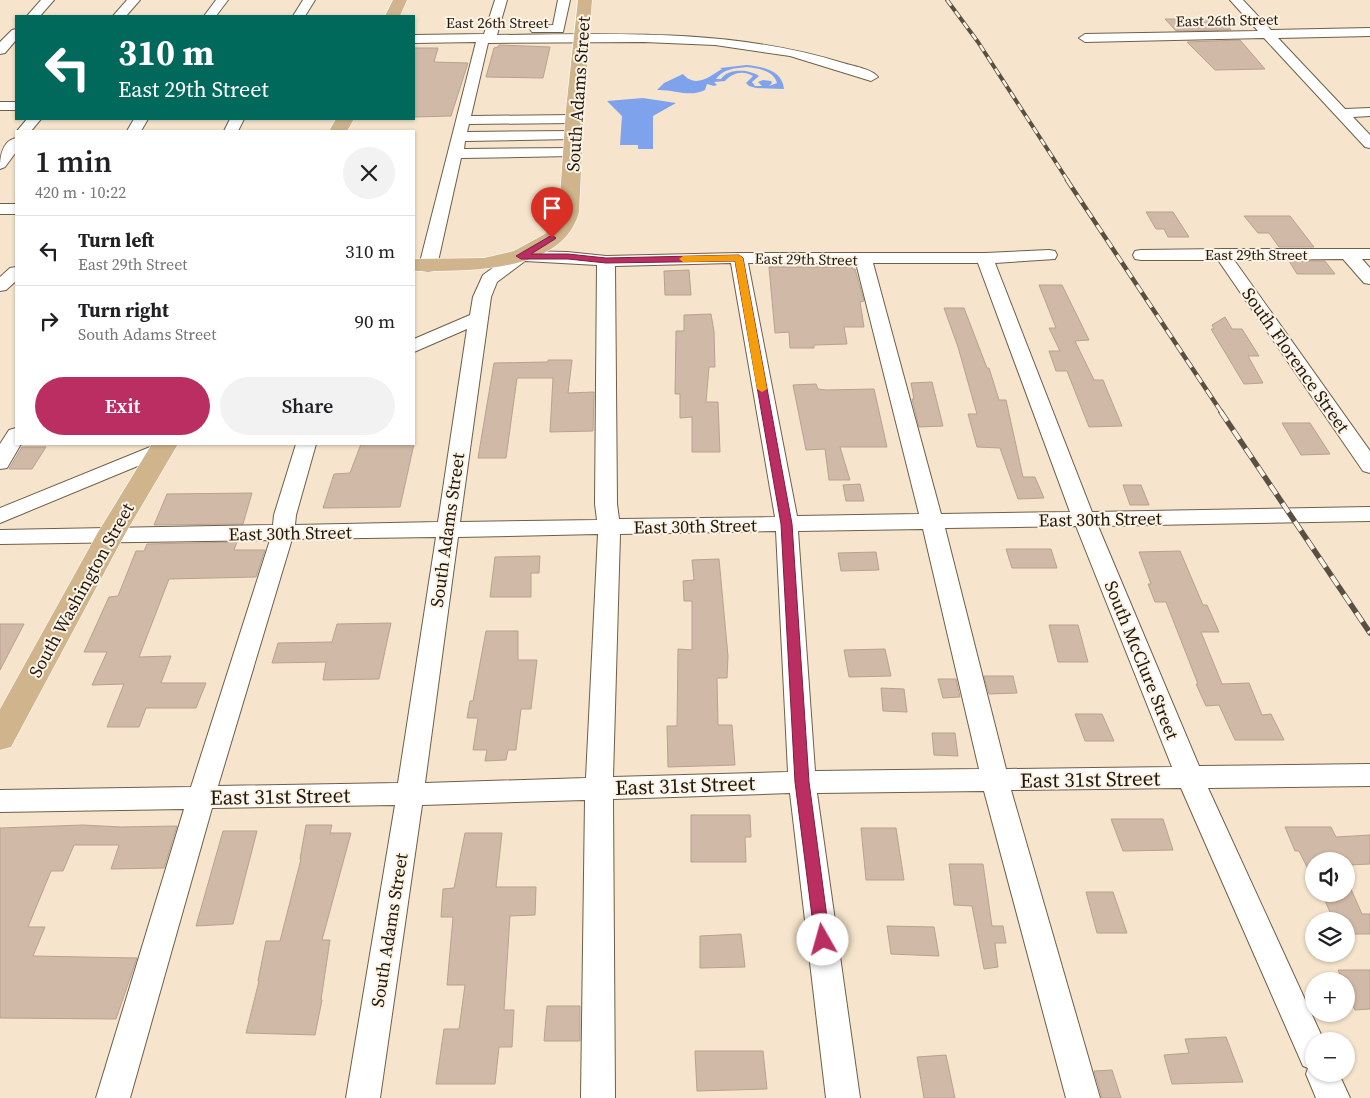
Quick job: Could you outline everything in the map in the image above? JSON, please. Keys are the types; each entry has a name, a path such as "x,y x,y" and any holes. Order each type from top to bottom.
{"main road":[{"path":"394,15 400,0"},
{"name":"South Adams Street","path":"521,256 552,238 566,223 570,212 573,135 580,38 585,0"},
{"name":"East 29th Street","path":"421,265 484,264 521,256"},
{"name":"South Washington Street","path":"0,738 111,534 163,446"}],"street":[{"path":"34,15 48,0"},
{"path":"120,15 134,0"},
{"path":"211,15 222,0"},
{"path":"301,15 309,0"},
{"path":"421,265 456,154 488,35 501,0"},
{"path":"488,35 559,29 564,0"},
{"path":"1236,0 1267,36 1370,144"},
{"path":"1356,32 1370,45"},
{"name":"East 26th Street","path":"1085,38 1267,36 1370,32"},
{"name":"East 26th Street","path":"415,39 488,35 662,38 730,43 795,54 832,63 871,77"},
{"path":"0,106 15,106"},
{"path":"1342,113 1370,112"},
{"path":"25,130 33,120"},
{"path":"464,120 573,135"},
{"path":"460,137 573,135"},
{"path":"456,154 573,135"},
{"path":"0,164 15,143"},
{"path":"0,209 15,209"},
{"name":"South Florence Street","path":"1222,254 1370,466"},
{"path":"1348,254 1370,279"},
{"name":"East 29th Street","path":"1141,255 1370,254"},
{"name":"East 29th Street","path":"521,256 568,257 606,261 739,258 985,258 1049,255"},
{"name":"South Adams Street","path":"363,1098 410,794 478,318 482,297 489,279 521,256"},
{"path":"739,258 787,524 802,782 843,1098"},
{"name":"South McClure Street","path":"985,258 1084,519 1190,778 1305,1035"},
{"path":"862,259 932,522 995,780 1082,1098"},
{"path":"598,1098 599,788 609,528 606,504 606,261"},
{"path":"415,346 478,318"},
{"path":"0,463 15,436"},
{"path":"113,1098 201,798 283,533 285,515 306,445"},
{"path":"0,516 163,446"},
{"name":"East 30th Street","path":"0,537 1370,514"},
{"name":"East 31st Street","path":"0,801 410,794 802,782 1370,775"},
{"path":"1326,1082 1333,1098"}],"water":[{"path":"747,65 765,68 780,78 784,89 749,86 746,83 753,76 741,73 734,74 725,81 714,82 717,85 714,86 707,84 705,90 699,92 687,93 657,90 664,83 683,74 693,81 698,81 708,78 722,69 720,68","holes":["747,67 761,69 769,73 777,83 769,86 772,83 771,81 763,80 758,82 762,86 755,86 752,82 759,76 744,71 733,71 724,75 721,79 716,79 722,73"]},
{"path":"643,98 676,103 653,116 653,149 638,149 638,145 620,145 622,116 607,101"}],"building":[{"path":"1165,19 1223,19 1231,30 1176,31"},
{"path":"1240,40 1265,69 1215,70 1187,42"},
{"path":"499,45 550,47 543,78 486,77 494,48"},
{"path":"415,48 438,48 434,62 468,63 451,116 415,117"},
{"path":"1146,212 1173,212 1189,237 1168,237 1164,229 1156,229"},
{"path":"1244,216 1290,216 1314,247 1279,247 1269,233 1258,233"},
{"path":"1289,261 1325,261 1335,274 1297,274"},
{"path":"769,267 852,267 852,269 855,269 864,301 860,302 864,327 844,327 847,344 814,345 814,348 790,348 789,332 775,333"},
{"path":"689,270 691,295 665,295 664,271"},
{"path":"1039,285 1062,285 1089,340 1075,341 1094,380 1103,380 1122,426 1089,427 1067,371 1056,371 1049,351 1060,351 1049,328 1056,328"},
{"path":"944,308 964,308 987,368 989,368 999,400 1006,400 1023,477 1035,477 1044,498 1018,499 1000,448 977,447 968,414 977,414 958,347"},
{"path":"711,314 714,331 715,367 709,367 706,402 718,402 720,452 692,452 692,417 680,418 680,394 675,394 676,331 684,331 684,315"},
{"path":"1225,317 1232,329 1242,329 1259,356 1248,356 1263,383 1244,384 1211,329 1214,329 1212,325"},
{"path":"548,360 572,360 568,393 594,392 593,431 550,432 553,378 517,378 506,458 478,458 494,363 548,362"},
{"path":"932,382 943,426 919,427 912,399 914,399 911,383"},
{"path":"816,384 818,389 826,390 874,389 887,447 840,447 850,480 829,480 825,449 806,450 793,385"},
{"path":"1282,423 1310,423 1330,454 1301,455"},
{"path":"361,445 414,445 400,507 323,508 334,474 350,473"},
{"path":"22,447 46,447 32,469 9,469"},
{"path":"860,484 864,501 846,501 843,485"},
{"path":"1123,485 1141,485 1149,505 1130,505"},
{"path":"252,493 243,524 154,525 167,494"},
{"path":"237,542 234,550 265,550 256,577 169,579 139,657 171,656 161,683 206,683 196,708 146,708 139,727 107,727 124,684 92,685 107,652 84,652 109,597 118,596 136,551 144,551 147,544"},
{"path":"1006,549 1051,549 1057,568 1012,568"},
{"path":"1180,551 1203,605 1207,605 1219,632 1201,632 1222,684 1249,683 1262,715 1271,714 1284,740 1235,740 1219,705 1206,706 1166,602 1155,602 1148,584 1151,584 1139,552"},
{"path":"876,552 879,570 841,571 838,553"},
{"path":"540,556 539,573 531,573 531,597 490,597 495,557"},
{"path":"719,559 728,656 727,678 717,678 718,725 732,725 735,765 668,767 667,726 677,726 678,649 692,650 692,601 684,601 683,581 694,580 692,560"},
{"path":"391,623 379,679 323,680 326,662 272,663 278,643 332,642 337,624"},
{"path":"0,624 24,624 0,670"},
{"path":"1049,625 1078,625 1088,662 1058,662"},
{"path":"486,631 518,631 518,660 537,660 531,709 521,709 516,750 508,750 506,760 485,761 487,750 473,750 478,718 467,718 470,701 473,701"},
{"path":"885,649 891,676 849,677 844,650"},
{"path":"984,676 1013,676 1017,693 989,694"},
{"path":"938,679 956,679 960,697 943,698"},
{"path":"881,688 904,689 907,712 883,711"},
{"path":"1075,714 1102,714 1114,741 1085,741"},
{"path":"932,733 955,733 958,756 934,755"},
{"path":"691,815 750,815 751,837 745,837 746,862 691,862"},
{"path":"1111,819 1163,819 1173,850 1123,851"},
{"path":"83,825 121,827 177,826 164,868 111,869 119,845 74,845 63,871 51,871 28,927 45,927 33,956 137,958 116,1019 0,1018 0,828"},
{"path":"306,825 332,825 330,833 351,833 322,940 330,940 315,1035 246,1033 259,981 266,941 280,941 301,859"},
{"path":"1285,827 1331,827 1336,837 1370,835 1370,864 1355,865 1355,852 1305,852 1305,863 1299,851 1295,851"},
{"path":"861,828 896,828 904,880 866,880"},
{"path":"223,831 257,831 233,924 196,926"},
{"path":"465,833 502,833 496,887 536,887 535,915 510,916 504,1010 514,1010 512,1047 499,1047 495,1084 436,1084 444,1029 459,1029 465,985 447,985 453,917 441,917 443,889 454,888"},
{"path":"949,864 983,864 992,926 1003,926 1006,943 995,943 998,967 984,969 972,906 954,905"},
{"path":"1086,892 1113,892 1127,933 1097,933"},
{"path":"1355,898 1362,914 1370,914 1370,934 1355,934 1355,912 1330,912 1326,902 1355,902"},
{"path":"887,926 934,927 939,956 891,954"},
{"path":"741,934 745,967 700,968 700,936"},
{"path":"1338,970 1370,970 1370,1009 1355,1010 1355,972 1339,972"},
{"path":"547,1006 580,1006 580,1041 544,1041"},
{"path":"1226,1037 1243,1082 1172,1084 1164,1055 1189,1053 1185,1039"},
{"path":"695,1051 763,1051 767,1089 697,1091"},
{"path":"946,1055 955,1098 924,1098 917,1057"},
{"path":"1112,1070 1121,1098 1102,1098 1094,1071"}],"railway":[{"path":"947,0 978,42 1068,181"},
{"path":"1067,180 1222,413"},
{"path":"1221,412 1370,633"}],"slow traffic":[{"path":"683,259 739,258 762,389"}],"route":[{"path":"552,238 521,256 568,257 606,261 739,258 787,524 802,782 823,940"}]}
